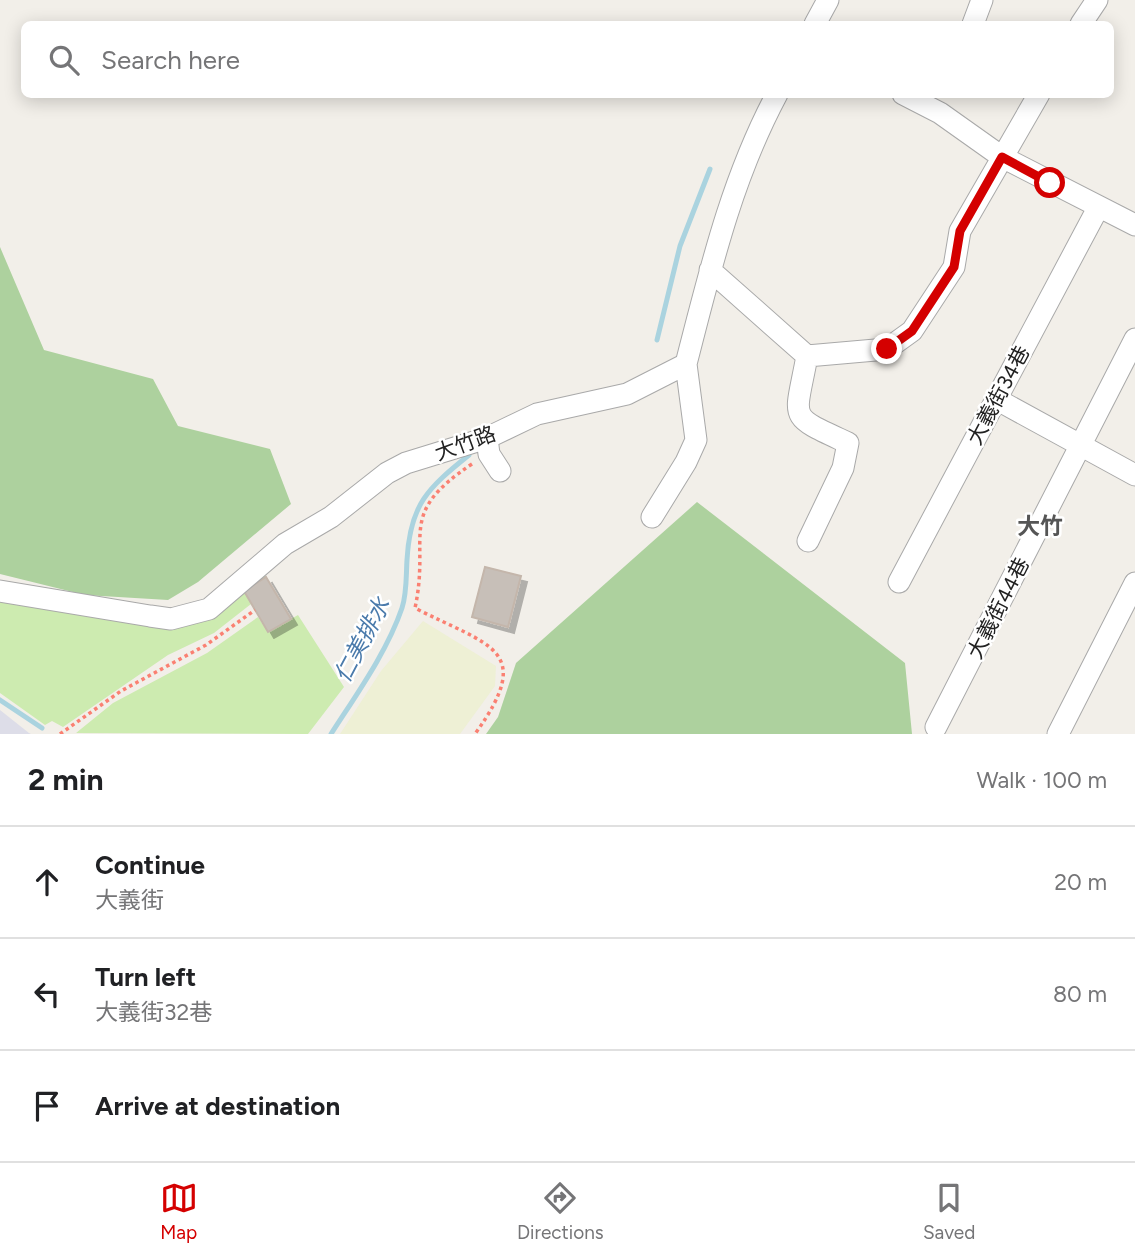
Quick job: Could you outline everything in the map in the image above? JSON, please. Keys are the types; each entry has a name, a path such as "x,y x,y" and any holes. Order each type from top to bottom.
{"street":[{"path":"817,21 828,0"},
{"path":"974,21 982,0"},
{"path":"1083,21 1097,0"},
{"path":"652,517 686,462 696,440 686,364 728,207 751,145 775,98"},
{"path":"918,98 943,104 1002,157 1135,225"},
{"path":"710,270 807,356 887,349 912,331 954,267 960,231 1037,98"},
{"name":"大義街34巷","path":"899,582 1098,208"},
{"name":"大義街44巷","path":"936,727 1135,339"},
{"path":"807,356 797,411 803,422 848,443 843,468 808,541"},
{"name":"大竹路","path":"0,592 171,619 192,616 209,609 285,544 331,517 387,473 492,454 537,414 627,394 686,364"},
{"path":"996,399 1135,475"},
{"path":"1058,734 1135,583"}],"path":[{"path":"475,734 495,706 504,686 505,666 496,652 415,607 421,574 419,532 428,502 452,477 492,454"},
{"path":"60,734 121,691 206,645 255,610"}],"green space":[{"path":"0,247 44,350 153,379 178,426 270,449 291,504 198,582 168,600 85,595 0,574"},
{"path":"697,502 905,663 912,734 486,734 498,717 516,663"},
{"path":"255,564 266,577 244,591 251,604 214,633 168,655 63,727 52,721 45,725 0,693 0,601 172,623"},
{"path":"298,615 344,687 308,734 76,733 113,703 207,653 258,617 268,632"},
{"path":"423,621 496,666 495,686 460,734 340,734 381,671"}],"shaded area":[{"path":"0,710 29,733 31,734 0,734"}],"building":[{"path":"485,567 521,576 508,627 472,617"},
{"path":"266,577 291,619 268,632 244,591"}],"waterway":[{"name":"仁美排水","path":"657,340 680,246 710,169"},
{"name":"仁美排水","path":"331,734 370,673 396,624 405,596 409,541 417,511 442,477 469,455"},
{"name":"仁美排水","path":"0,700 42,728"}],"district":[{"name":"大竹","path":"1040,526"}],"route":[{"path":"887,349 912,331 954,267 960,231 1002,157 1050,183"}]}
